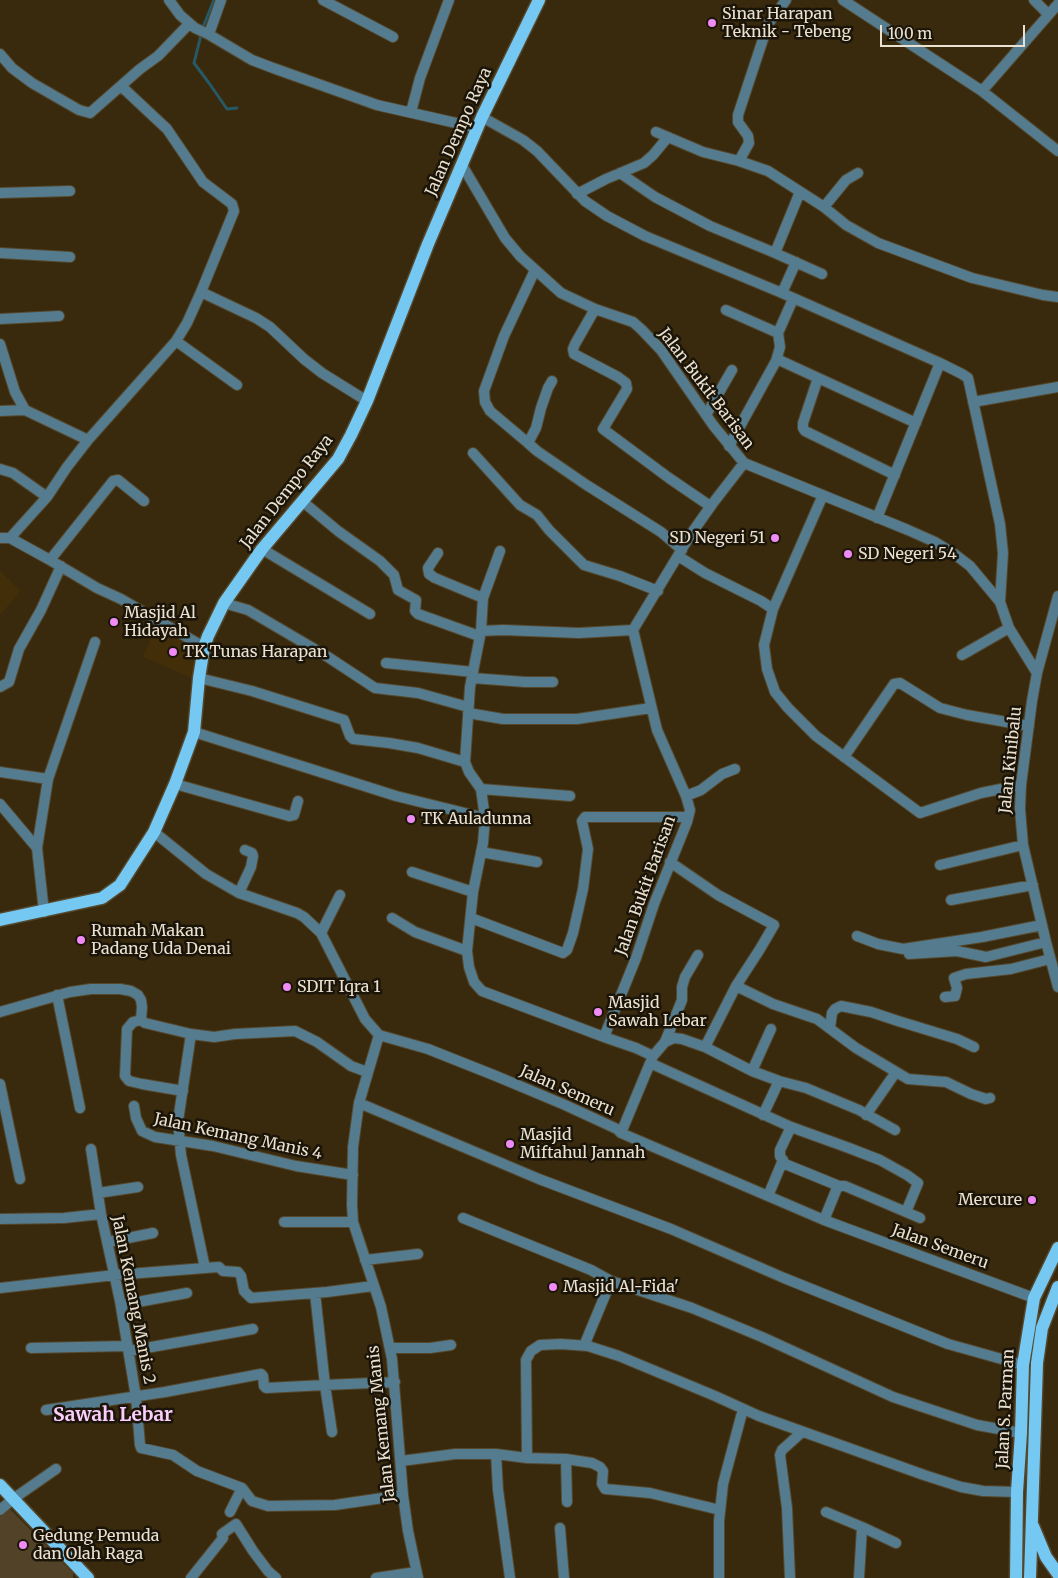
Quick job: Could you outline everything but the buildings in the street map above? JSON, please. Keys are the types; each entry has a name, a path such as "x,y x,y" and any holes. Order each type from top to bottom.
{"main road":[{"name":"Jalan Dempo Raya","path":"0,920 96,900 115,890 154,832 175,784 194,732 204,647 224,603 262,549 338,459 351,435 367,401 428,244 480,123 539,0"},
{"name":"Jalan S. Parman","path":"1015,1576 1023,1366 1034,1298 1058,1248"},
{"name":"Jalan S. Parman","path":"1030,1578 1037,1363 1042,1328 1058,1287"},
{"path":"0,1485 88,1578"},
{"path":"1032,1524 1046,1557 1058,1574"}],"street":[{"path":"170,0 180,15 192,26 252,60 378,106 480,123 523,140 537,150 594,209 645,236 782,293 940,363 968,378 1000,524 1003,553 1000,602"},
{"path":"209,34 221,0"},
{"path":"411,112 420,78 449,0"},
{"path":"739,161 749,143 748,136 738,122 738,115 768,24 786,0"},
{"path":"842,0 982,91 1058,151"},
{"path":"1034,0 1048,14"},
{"path":"329,2 393,37"},
{"path":"982,91 1058,4"},
{"path":"0,54 12,68 32,84 87,113 93,112 140,68 158,56 192,26"},
{"path":"121,86 167,129 203,182 230,202 234,208 201,292 187,323 176,340 88,440 67,467 48,497 5,538 61,566 204,647"},
{"path":"656,132 703,152 768,171 824,206 846,225 878,243 972,278 1058,297"},
{"path":"578,194 644,163 668,137"},
{"name":"Jalan Bukit Barisan","path":"462,165 505,238 520,256 561,293 595,309 633,322 641,329 662,350 706,415 744,463 935,542 953,553 970,566 1000,602 1009,628 1037,673"},
{"path":"620,173 655,197 710,226 822,274"},
{"path":"824,206 846,180 858,174"},
{"path":"0,193 70,191"},
{"path":"775,253 800,192"},
{"path":"0,253 70,258"},
{"path":"782,293 796,262"},
{"path":"535,270 504,336 484,391 485,402 490,411 537,451 584,484 661,532 680,553 705,574 762,601 773,609"},
{"path":"201,292 263,322 322,373 367,401"},
{"path":"729,446 776,361 780,347 778,333 793,299"},
{"path":"595,309 573,348 574,354 618,377 626,383 627,389 603,429 710,506"},
{"path":"726,310 778,333"},
{"path":"0,319 59,316"},
{"path":"176,340 237,385"},
{"path":"0,344 14,392 25,410 88,440"},
{"path":"776,361 779,360 916,423"},
{"path":"877,518 940,363"},
{"path":"706,415 732,370"},
{"path":"818,378 802,428 895,475"},
{"path":"528,443 536,428 541,408 552,381"},
{"path":"974,402 1058,387"},
{"path":"0,411 25,410"},
{"path":"473,453 520,505 537,515 580,562 658,591"},
{"path":"302,501 338,531 380,561 394,579 398,590 416,600 415,611 418,614 480,634 503,630 580,633 633,630 710,506 744,463"},
{"path":"0,469 13,473 48,497"},
{"path":"50,560 112,481 118,480 144,502"},
{"path":"823,495 773,609 764,644 768,670 776,692 788,708 816,736 920,813 981,793 1021,785"},
{"path":"262,549 370,614"},
{"path":"500,551 483,598 480,634 472,675 468,710 465,762 469,772 481,789 485,818 473,892 467,951 469,968 474,982 482,991 636,1048 652,1060 763,1114 791,1127 857,1151 907,1174 918,1183 906,1212"},
{"path":"438,553 428,568 429,574 434,578 483,598"},
{"path":"0,687 9,682 19,649 41,610 61,566"},
{"name":"Jalan Kinibalu","path":"1058,596 1037,673 1021,785 1021,833 1023,845 1058,986"},
{"path":"224,603 248,610 328,657 375,688 418,693 468,710 503,719 577,719 651,708"},
{"path":"962,655 1009,628"},
{"name":"Jalan Bukit Barisan","path":"604,1037 636,958 690,810 686,796 657,730 633,630"},
{"path":"44,912 37,848 48,780 95,642"},
{"path":"386,663 524,682 553,682"},
{"path":"199,678 252,691 344,720 353,739 389,742 418,748 465,762"},
{"path":"844,757 894,684 900,683 940,708 966,716 1029,726"},
{"path":"194,732 396,796 485,818"},
{"path":"686,796 701,790 722,774 735,768"},
{"path":"0,772 48,780"},
{"path":"175,784 289,816 294,815 298,801"},
{"path":"481,789 570,796"},
{"path":"0,804 37,848"},
{"path":"471,918 563,953 567,950 573,933 583,889 588,849 582,820 585,817 688,817"},
{"path":"154,832 206,874 239,893 304,917 321,933 365,1019 379,1036"},
{"path":"940,865 1023,845"},
{"path":"239,893 251,867 253,856 252,853 244,850"},
{"path":"481,852 537,862"},
{"path":"670,862 718,895 774,925 736,986 705,1047"},
{"path":"412,872 473,892"},
{"path":"951,900 1033,885"},
{"path":"321,933 340,895"},
{"path":"392,918 415,932 467,951"},
{"path":"857,936 878,944 910,948 982,938 1042,925"},
{"path":"892,947 912,955 956,951 986,957 1046,942"},
{"path":"621,1133 652,1060 665,1042 682,1000 682,987 685,976 698,955"},
{"path":"945,997 955,996 957,988 954,978 966,974 1011,969 1050,959"},
{"path":"736,986 774,1004 817,1018 856,1048 908,1078 946,1082 971,1094 986,1099 990,1098"},
{"path":"0,1012 57,995 91,989 131,991 142,1000 141,1020"},
{"path":"57,995 80,1108"},
{"path":"830,1028 832,1013 841,1006 871,1012 957,1039 974,1047"},
{"path":"183,1091 142,1084 125,1076 127,1030 130,1024 141,1020 145,1023 191,1034 214,1037 283,1031 295,1032 316,1042 351,1066 367,1072"},
{"path":"752,1071 772,1029"},
{"path":"191,1034 178,1121 185,1176 205,1268"},
{"name":"Jalan Kemang Manis","path":"379,1036 359,1103 353,1147 353,1222 381,1306 390,1348 395,1382 403,1495 417,1575"},
{"name":"Jalan Semeru","path":"379,1036 428,1049 565,1105 617,1129 621,1133 824,1220 1034,1298"},
{"path":"665,1042 674,1038 705,1047 752,1071 806,1088 895,1130"},
{"path":"866,1115 896,1072"},
{"path":"763,1114 779,1081"},
{"path":"0,1084 20,1179"},
{"path":"359,1103 539,1179 671,1229 784,1278 948,1344 1023,1366"},
{"name":"Jalan Kemang Manis 4","path":"134,1106 136,1118 142,1132 160,1139 213,1146 296,1166 353,1175"},
{"path":"791,1127 780,1150 785,1164 839,1186 845,1186 920,1218"},
{"name":"Jalan Kemang Manis 2","path":"91,1149 101,1214 121,1305 136,1397 141,1448 174,1455 197,1471 242,1488 250,1500 268,1506 335,1505 403,1495"},
{"path":"768,1196 782,1160"},
{"path":"824,1220 839,1186"},
{"path":"98,1193 138,1187"},
{"path":"0,1218 64,1218 101,1214"},
{"path":"463,1218 591,1270 610,1281 692,1308 762,1337 893,1397 977,1425 1021,1433"},
{"path":"284,1222 353,1222"},
{"path":"108,1242 153,1233"},
{"path":"365,1260 418,1254"},
{"path":"0,1288 115,1274 218,1267 223,1271 238,1272 246,1293 252,1298 373,1286"},
{"path":"588,1346 586,1340 610,1281"},
{"path":"315,1293 332,1432"},
{"path":"121,1305 187,1294"},
{"path":"31,1348 128,1348 253,1329"},
{"path":"527,1458 526,1360 531,1351 540,1345 561,1344 588,1346 618,1356 802,1432 961,1487 983,1491 1017,1492"},
{"path":"390,1348 430,1348 451,1345"},
{"path":"46,1410 136,1397 261,1374 266,1388 395,1382"},
{"path":"719,1578 720,1510 724,1484 743,1409"},
{"path":"790,1578 787,1508 780,1455 782,1450 802,1432"},
{"path":"401,1461 455,1454 496,1454 527,1458 566,1459 592,1463 600,1467 603,1471 602,1484 605,1489 650,1493 720,1510"},
{"path":"496,1454 498,1490 510,1578"},
{"path":"566,1459 567,1502"},
{"path":"0,1510 56,1469"},
{"path":"230,1512 242,1488"},
{"path":"826,1512 896,1543"},
{"path":"191,1578 223,1538 222,1534 236,1524 253,1551 268,1571 276,1578"},
{"path":"859,1578 862,1527"},
{"path":"560,1528 564,1578"},
{"path":"376,1578 417,1575"}],"shaded area":[{"path":"0,571 21,591 0,615"},
{"name":"TK Tunas Harapan","path":"156,625 202,648 198,681 143,657"},
{"name":"Gedung Pemuda dan Olah Raga","path":"9,1508 73,1573 73,1578 0,1578 0,1516"}],"waterway":[{"path":"214,0 203,27 194,63 227,109 237,108"}],"place":[{"name":"Sinar Harapan Teknik - Tebeng","path":"712,23"},
{"name":"SD Negeri 51","path":"775,538"},
{"name":"SD Negeri 54","path":"848,554"},
{"name":"Masjid Al Hidayah","path":"114,622"},
{"name":"TK Tunas Harapan","path":"173,652"},
{"name":"TK Auladunna","path":"411,819"},
{"name":"Rumah Makan Padang Uda Denai","path":"81,940"},
{"name":"SDIT Iqra 1","path":"287,987"},
{"name":"Masjid Sawah Lebar","path":"598,1012"},
{"name":"Masjid Miftahul Jannah","path":"510,1144"},
{"name":"Mercure","path":"1032,1200"},
{"name":"Masjid Al-Fida'","path":"553,1287"},
{"name":"Gedung Pemuda dan Olah Raga","path":"23,1545"}],"district":[{"name":"Sawah Lebar","path":"113,1416"}]}
